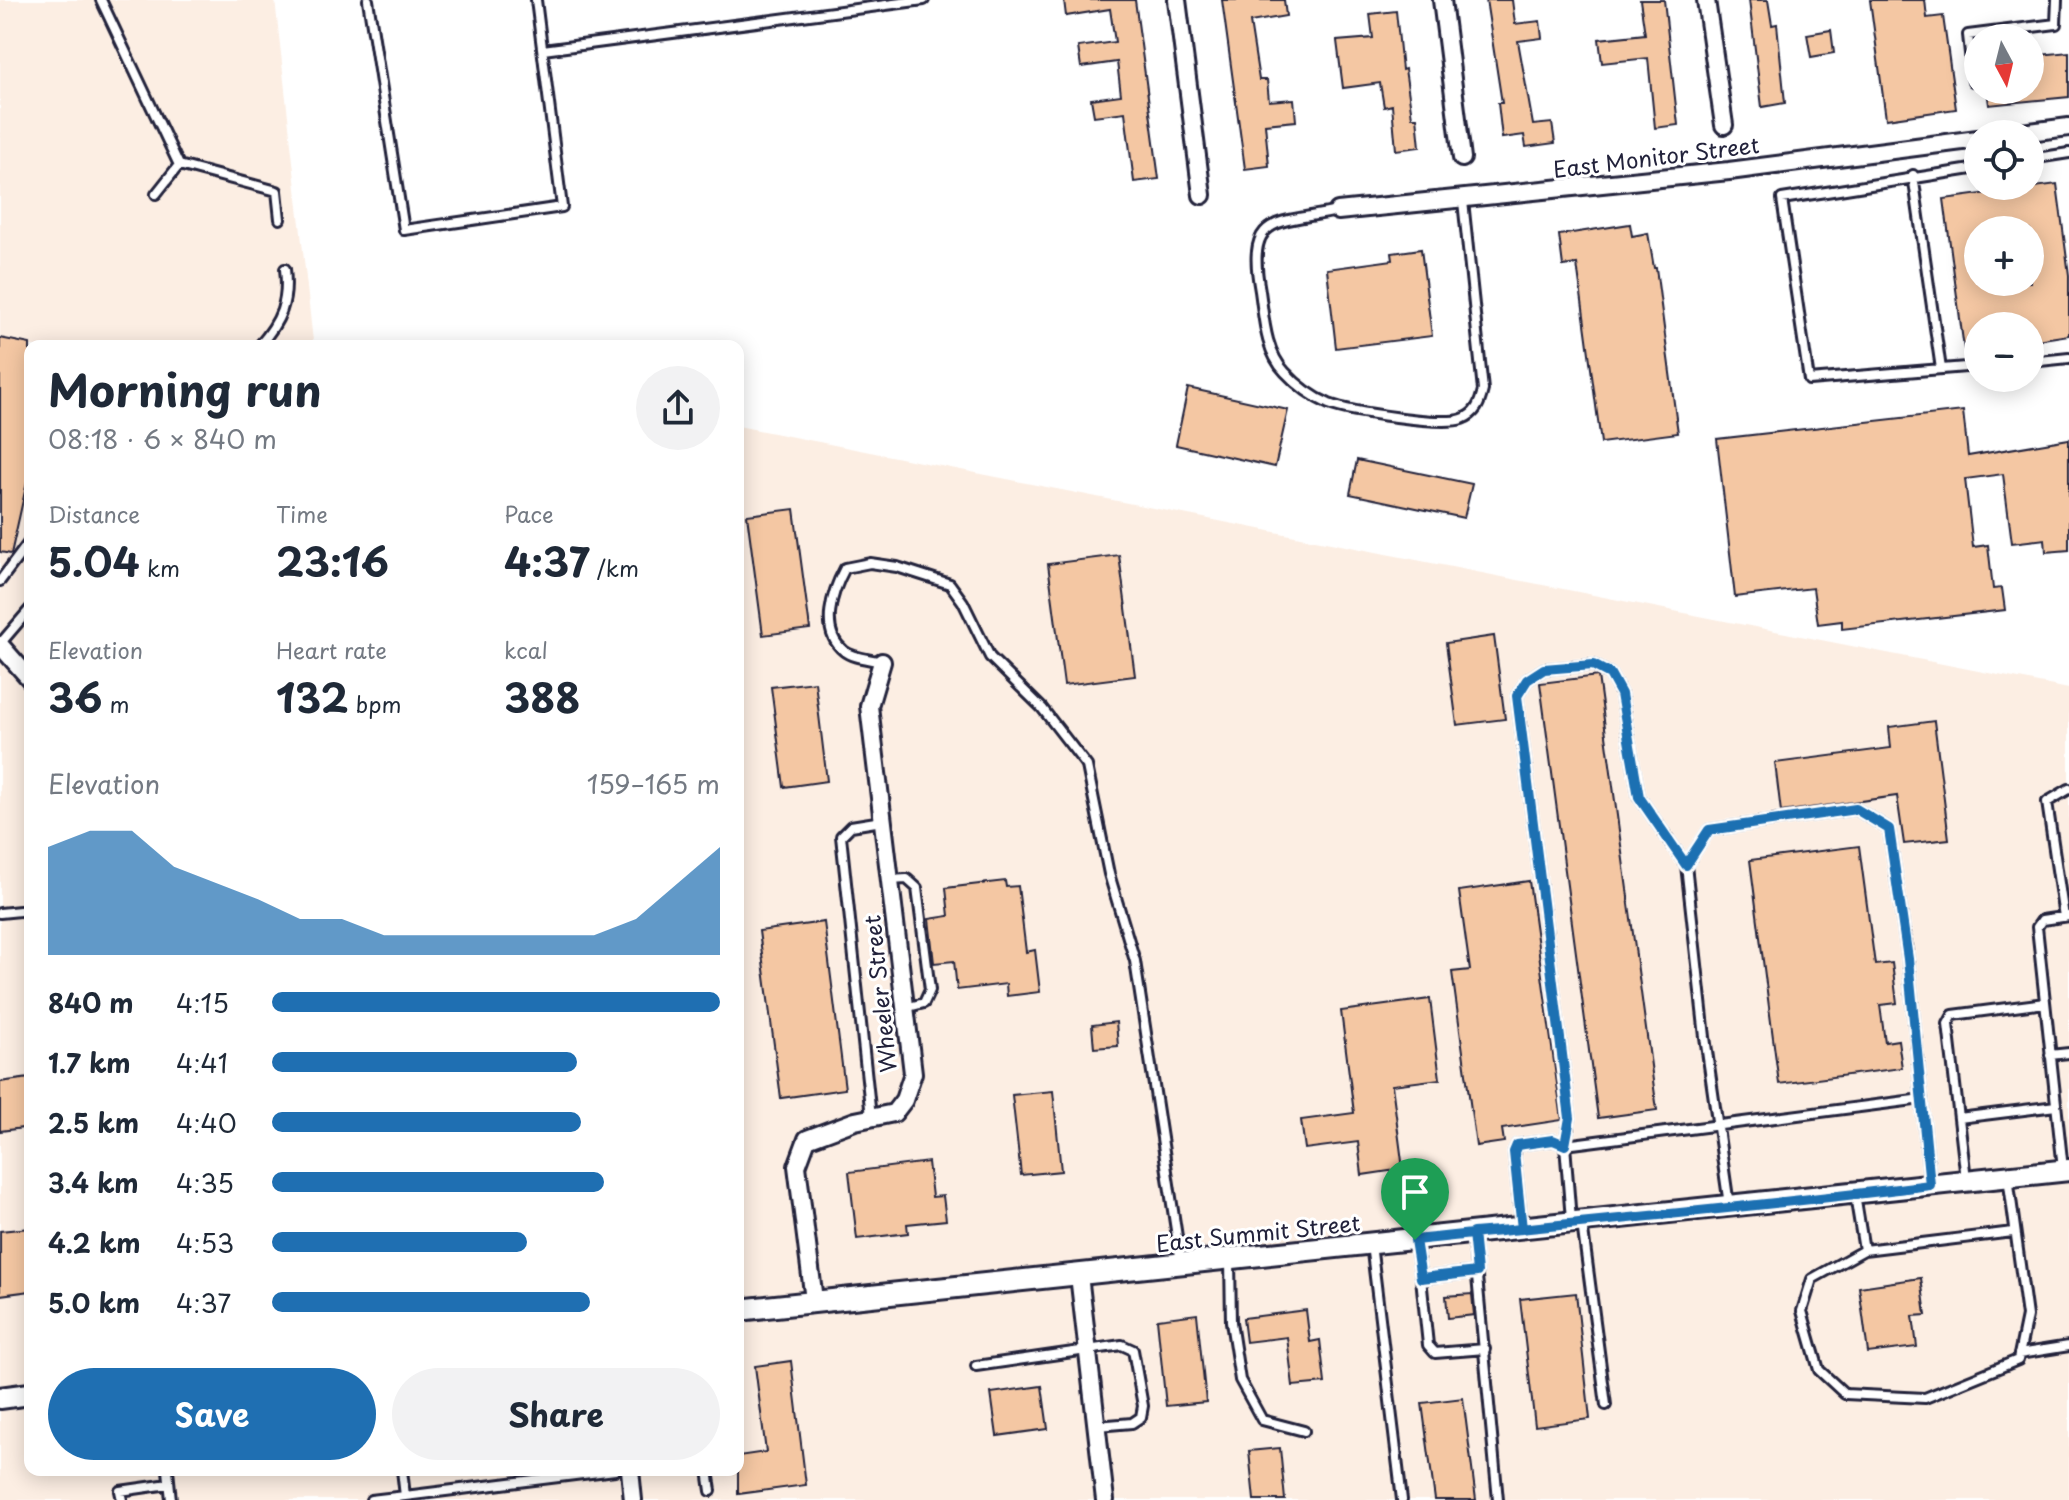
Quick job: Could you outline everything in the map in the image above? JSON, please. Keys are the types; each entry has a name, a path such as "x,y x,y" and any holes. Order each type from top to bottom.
{"street":[{"path":"1177,0 1202,195"},
{"path":"1442,0 1462,158"},
{"path":"1706,0 1724,125"},
{"path":"2044,130 2069,127"},
{"name":"East Monitor Street","path":"1338,211 1463,201 1964,141"},
{"path":"0,644 24,671"},
{"name":"Wheeler Street","path":"814,1300 797,1166 807,1139 871,1117 894,1113 904,1100 913,1073 869,706 882,662"},
{"name":"East Summit Street","path":"744,1309 1855,1195 2066,1170"},
{"path":"1079,1275 1105,1500"},
{"path":"0,1398 24,1395"},
{"path":"631,1476 633,1500"}],"lane":[{"path":"101,0 179,165 277,191 280,219"},
{"path":"368,0 404,230 562,207 536,0"},
{"path":"543,50 924,0"},
{"path":"2044,26 2056,24 2057,0"},
{"path":"2044,157 2069,153"},
{"path":"156,194 179,165"},
{"path":"1964,170 1913,175 1782,199 1809,380 1964,367"},
{"path":"1913,175 1941,369"},
{"path":"1338,211 1275,224 1263,230 1257,239 1256,269 1275,360 1313,396 1343,409 1444,421 1462,419 1473,413 1483,390 1463,201"},
{"path":"264,340 281,318 287,287 285,269"},
{"path":"2044,361 2069,358"},
{"path":"0,581 24,549"},
{"path":"882,662 845,653 834,637 830,613 836,585 845,568 870,563 897,567 950,584 963,602 990,657 1042,708 1087,766 1109,874 1135,961 1181,1264"},
{"path":"0,644 24,616"},
{"path":"1606,1405 1565,1145 1570,1118 1517,696 1527,680 1544,669 1593,665 1610,674 1621,694 1639,797 1686,865 1729,1206"},
{"path":"2066,1170 2037,927 2042,920 2067,916 2047,802 2069,789"},
{"path":"1686,865 1709,830 1856,809 1889,829 1930,1185"},
{"path":"871,1117 841,836 851,826 883,821"},
{"path":"890,880 907,879 917,888 930,990 924,1003 905,1008"},
{"path":"0,913 24,911"},
{"path":"1967,1181 1948,1024 1953,1015 2045,1003"},
{"path":"2050,1055 2069,1053"},
{"path":"1522,1229 1514,1152 1517,1145 1553,1140 1565,1145 1922,1099"},
{"path":"1959,1118 2056,1106"},
{"path":"2008,1177 2013,1232 2027,1316 2018,1360 1925,1398 1845,1394 1819,1370 1802,1311 1812,1279 1864,1250 2013,1232"},
{"path":"1855,1195 1864,1250"},
{"path":"1473,1233 1498,1500"},
{"path":"1415,1240 1428,1345 1435,1353 1485,1349"},
{"path":"1371,1244 1402,1500"},
{"path":"1230,1259 1231,1322 1240,1380 1262,1420 1304,1431"},
{"path":"1421,1278 1477,1272"},
{"path":"976,1366 1122,1345 1133,1350 1143,1406 1141,1417 1132,1423 1097,1426"},
{"path":"2019,1354 2069,1346"},
{"path":"168,1476 171,1500"},
{"path":"403,1476 405,1496"},
{"path":"371,1500 567,1476"},
{"path":"709,1476 711,1491"},
{"path":"122,1500 120,1491 169,1484"}],"shaded area":[{"path":"0,0 275,0 313,340 24,340 24,1476 744,1476 744,427 2069,689 2069,1500 0,1500"}],"building":[{"path":"1064,0 1135,0 1159,179 1134,182 1125,112 1094,116 1091,99 1121,95 1117,62 1081,67 1078,47 1115,42 1110,9 1066,16"},
{"path":"1222,0 1284,0 1286,16 1250,22 1259,80 1267,80 1269,101 1294,99 1296,121 1265,124 1269,166 1245,169"},
{"path":"1486,0 1512,0 1515,24 1540,21 1542,38 1518,41 1533,125 1552,123 1555,143 1526,147 1524,135 1502,138 1498,103 1502,103"},
{"path":"1640,0 1664,0 1678,125 1655,128 1648,58 1602,63 1599,39 1645,34"},
{"path":"1749,0 1768,0 1772,25 1777,24 1785,103 1762,107"},
{"path":"1870,0 1925,0 1927,18 1943,16 1956,109 1886,119"},
{"path":"1396,11 1402,70 1405,69 1412,117 1417,117 1420,147 1396,150 1392,105 1384,107 1380,83 1343,88 1337,41 1373,38 1370,14"},
{"path":"1831,30 1834,53 1811,57 1807,34"},
{"path":"2069,52 2069,97 2044,100 2044,55"},
{"path":"2057,184 2069,275 2069,335 2044,339 2044,312 1964,312 1964,349 1944,199 1964,196 1964,200 2044,200 2044,186"},
{"path":"1630,224 1632,236 1648,233 1656,268 1678,433 1601,443 1577,264 1563,266 1559,235"},
{"path":"1421,249 1432,336 1336,348 1327,269 1393,260 1392,253"},
{"path":"0,338 24,343 24,496 11,554 0,552"},
{"path":"1188,388 1288,410 1275,467 1176,445"},
{"path":"1963,411 1968,456 2069,439 2069,550 2046,552 2045,539 2012,543 2003,474 1965,479 1973,547 1988,545 1993,589 2002,588 2005,610 1842,629 1842,621 1818,624 1813,588 1735,597 1717,439"},
{"path":"1357,460 1472,484 1464,518 1350,494"},
{"path":"794,509 810,629 763,635 747,515"},
{"path":"1119,555 1135,676 1064,685 1048,564"},
{"path":"1494,636 1505,719 1457,725 1446,643"},
{"path":"1598,676 1657,1110 1598,1118 1540,683"},
{"path":"815,682 827,781 784,787 771,687"},
{"path":"1934,721 1949,839 1904,844 1897,796 1781,812 1775,763 1891,748 1889,727"},
{"path":"1859,846 1875,965 1892,963 1897,1003 1880,1005 1885,1042 1898,1040 1902,1068 1779,1084 1750,860"},
{"path":"1005,881 1006,887 1018,886 1026,952 1035,950 1040,992 1007,996 1006,984 957,990 954,961 934,963 929,919 949,916 946,888"},
{"path":"1529,881 1562,1120 1502,1129 1504,1142 1476,1146 1452,972 1470,970 1459,891"},
{"path":"824,922 845,1089 781,1098 759,931"},
{"path":"1430,999 1440,1079 1392,1085 1403,1169 1362,1175 1358,1142 1305,1149 1301,1120 1354,1113 1341,1011"},
{"path":"1116,1022 1118,1046 1094,1048 1092,1025"},
{"path":"24,1079 24,1128 0,1131 0,1082"},
{"path":"1053,1091 1061,1171 1021,1175 1012,1095"},
{"path":"928,1162 932,1197 943,1196 946,1220 907,1224 908,1233 857,1239 849,1172"},
{"path":"24,1229 24,1292 0,1295 0,1231"},
{"path":"1921,1278 1926,1315 1913,1316 1917,1347 1868,1353 1859,1287"},
{"path":"1576,1293 1590,1419 1535,1426 1520,1299"},
{"path":"1472,1294 1474,1315 1448,1318 1446,1296"},
{"path":"1306,1310 1310,1342 1320,1340 1325,1383 1293,1386 1287,1337 1246,1342 1243,1318"},
{"path":"1197,1314 1206,1402 1166,1406 1157,1319"},
{"path":"791,1361 806,1485 738,1494 738,1476 744,1476 744,1455 766,1452 755,1366"},
{"path":"1042,1386 1048,1429 997,1436 991,1393"},
{"path":"1463,1398 1476,1500 1435,1500 1422,1403"},
{"path":"1280,1448 1285,1500 1254,1500 1249,1451"}],"route":[{"path":"1415,1240 1421,1278 1477,1272 1473,1233 1522,1229 1514,1152 1517,1145 1553,1140 1565,1145 1570,1118 1517,696 1527,680 1544,669 1593,665 1610,674 1621,694 1639,797 1686,865 1709,830 1856,809 1889,829 1908,959 1930,1185 1855,1195 1729,1206 1572,1224 1473,1233 1415,1240"}]}
